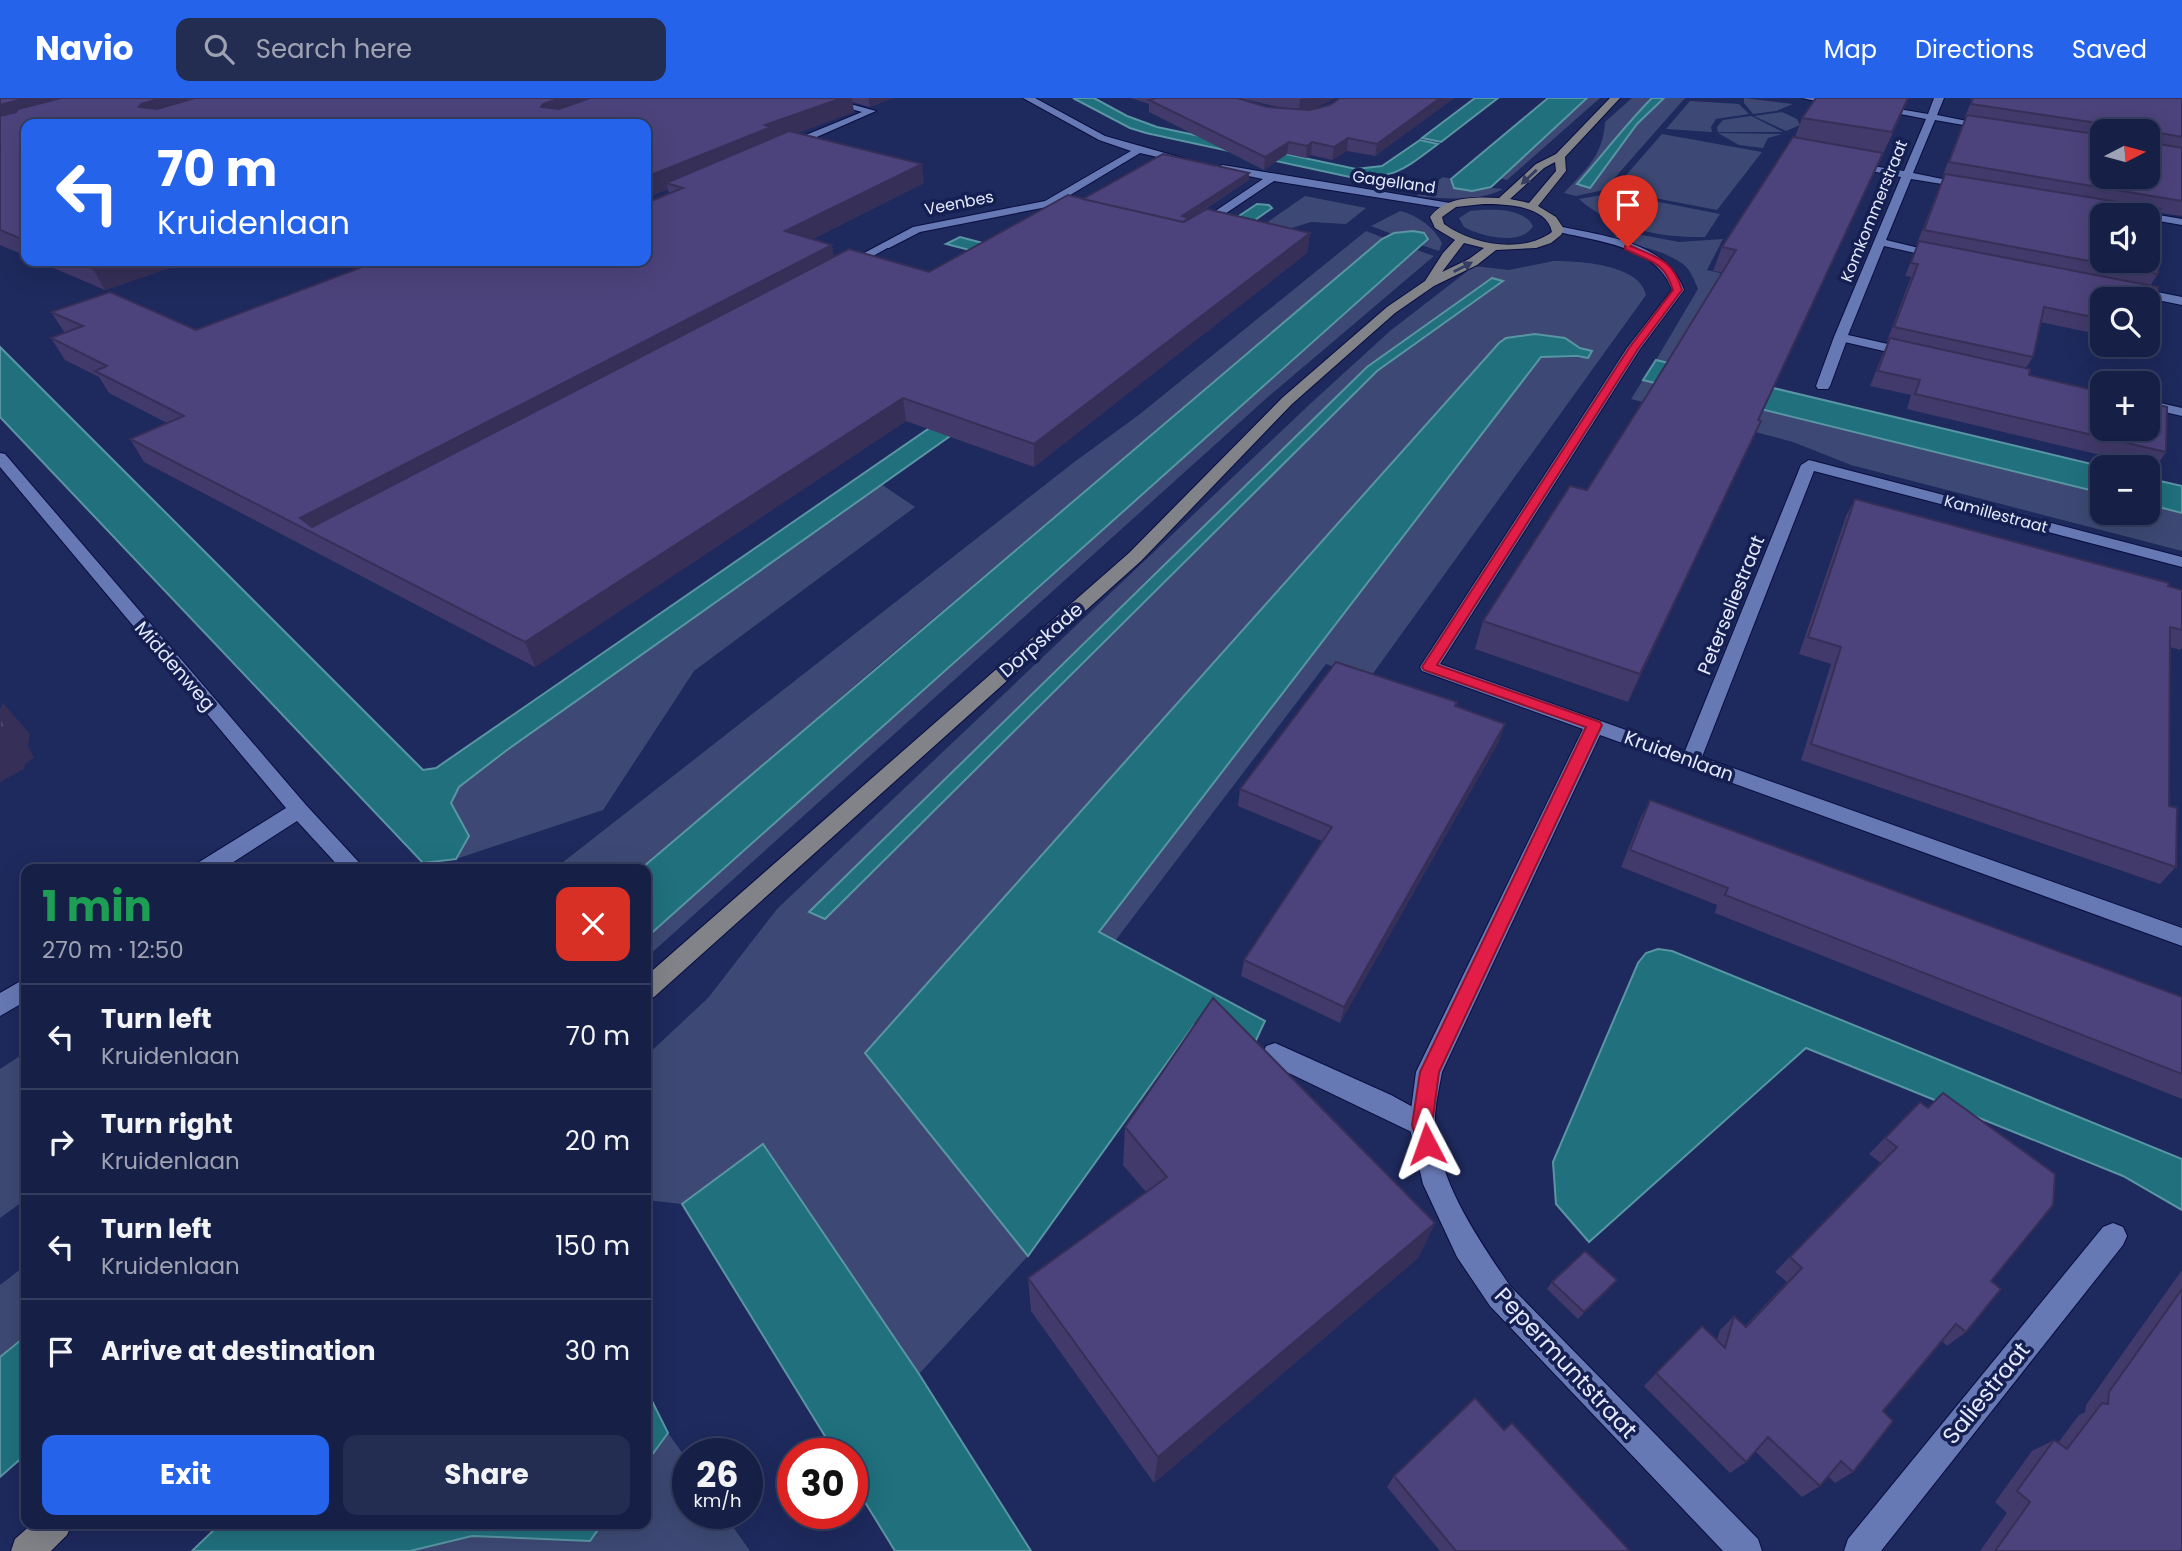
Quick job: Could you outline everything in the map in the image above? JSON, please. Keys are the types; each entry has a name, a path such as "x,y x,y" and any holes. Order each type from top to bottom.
{"main road":[{"path":"1501,202 1540,166 1560,156 1616,99"},
{"path":"1531,208 1561,171 1560,156"},
{"path":"1473,201 1501,202 1531,208 1553,220 1558,229 1554,237 1548,241 1519,247 1494,246 1461,240 1444,231 1436,216 1450,206 1473,201"},
{"name":"Dorpskade","path":"1430,283 1447,255 1461,240"},
{"name":"Dorpskade","path":"651,986 1135,557 1287,401 1391,310 1430,283 1473,262 1494,246"},
{"path":"27,1551 51,1529"}],"street":[{"path":"772,152 871,111 816,98"},
{"path":"1028,98 1102,138 1139,150 1205,164"},
{"path":"1807,98 1848,104"},
{"name":"Komkommerstraat","path":"1823,386 1906,175 1940,98"},
{"path":"1861,106 2009,130"},
{"name":"Veenbes","path":"824,278 917,229 1048,204 1139,150"},
{"path":"1839,163 1983,188"},
{"name":"Gagelland","path":"1218,167 1270,179 1373,192 1450,206"},
{"path":"1184,237 1270,179"},
{"name":"Gagelland","path":"1334,189 1436,216"},
{"name":"Veenbes","path":"1048,204 1060,206"},
{"path":"2160,218 2182,222"},
{"path":"1548,241 1640,263 1654,272 1668,301 1678,290 1677,281 1664,264 1628,247 1558,229"},
{"path":"1879,242 1958,258"},
{"path":"2160,297 2182,301"},
{"name":"Kruidenlaan","path":"1668,301 1634,348 1429,667 2182,937"},
{"path":"1841,337 1934,358"},
{"path":"2160,407 2182,412"},
{"name":"Middenweg","path":"0,457 299,810 349,864"},
{"name":"Kamillestraat","path":"1809,465 2182,562"},
{"name":"Peterseliestraat","path":"1691,760 1809,465"},
{"name":"Pepermuntstraat","path":"1595,725 1429,1072 1422,1125 1436,1184 1467,1247 1500,1296 1746,1551"},
{"path":"214,864 299,810"},
{"path":"0,1006 21,991"},
{"path":"1275,1054 1382,1103 1422,1125"},
{"name":"Saliestraat","path":"1860,1551 2113,1236"}],"shaded area":[{"path":"1073,98 1094,98 1127,116 1157,127 1356,169 1382,166 1420,140 1438,144 1398,171 1378,176 1350,177 1146,133 1130,128"},
{"path":"1475,98 1498,98 1441,142 1422,138"},
{"path":"1548,98 1587,98 1491,187 1472,191 1454,188 1451,179"},
{"path":"1588,98 1600,98 1507,180 1500,178"},
{"path":"1632,98 1652,98 1583,177 1590,187 1637,124 1664,98 1685,98 1604,190 1576,196 1564,193 1597,153 1605,122"},
{"path":"1652,98 1664,98 1637,124 1590,188 1577,184 1632,119"},
{"path":"1744,98 1793,104 1776,111 1753,114 1744,103"},
{"path":"1690,101 1739,104 1749,114 1716,119 1711,127 1712,132 1666,129"},
{"path":"1782,112 1797,119 1800,125 1786,131 1754,116"},
{"path":"1751,116 1783,132 1718,132 1717,127 1723,120"},
{"path":"1718,133 1782,134 1768,138 1763,148 1739,145"},
{"path":"1662,134 1762,152 1717,210 1613,190"},
{"path":"1443,177 1452,179 1454,187 1460,189 1503,189 1473,198 1417,196"},
{"path":"1613,193 1720,214 1705,237 1672,236 1638,230 1622,224 1607,218 1579,199"},
{"path":"1305,196 1366,208 1346,224 1311,222 1292,228 1259,228"},
{"path":"1257,204 1269,205 1272,208 507,750 459,787 451,803 469,836 456,859 423,863 0,417 0,347 423,770 436,768 1124,294 1118,288 946,244 960,237 1125,280 1144,279"},
{"path":"1400,211 1430,227 1442,243 1439,251 1421,245 1428,239 1392,234 1371,226"},
{"path":"1470,211 1517,213 1529,220 1533,226 1528,232 1511,238 1480,234 1464,227 1459,218"},
{"path":"1366,231 1384,238 877,666 649,864 561,864 1073,463 1140,414"},
{"path":"1413,231 1424,233 1428,239 651,934 651,864 647,864 1382,239 1394,233"},
{"path":"1621,231 1679,242 1723,239 1707,270 1741,278 1768,387 1656,360 1698,289 1688,269 1675,259 1612,240"},
{"path":"1417,250 1434,256 1269,396 651,953 651,934"},
{"path":"1554,261 1607,266 1632,277 1641,285 1646,295 1369,679 1326,664 1115,941 1099,932 1541,357 1587,358 1592,351 1550,335 1522,335 866,1053 1028,1256 919,1374 763,1144 682,1204 651,1201 651,1051 708,998 777,909 1390,331 1474,266 1509,270"},
{"path":"1492,278 1503,281 1377,371 825,919 809,912 1367,367"},
{"path":"1535,334 1565,338 1580,348 1592,351 1588,358 1541,357 1099,932 1265,1021 1242,1070 1194,1025 1028,1256 865,1053 1499,343 1506,338"},
{"path":"1656,360 2090,464 2090,490 1643,380"},
{"path":"1643,380 2090,490 2090,525 2160,525 2160,507 2182,513 2182,551 1851,465 1793,442 1631,399"},
{"path":"2160,481 2182,486 2182,513 2160,507"},
{"path":"881,484 915,507 694,671 603,810 456,859 469,836 451,803 459,787"},
{"path":"1658,949 1672,951 2182,1159 2182,1210 2123,1176 1806,1048 1589,1242 1556,1204 1553,1162 1638,963 1646,953"},
{"path":"21,1055 21,1203 0,1218 0,1069"},
{"path":"763,1144 919,1374 1031,1551 895,1551 868,1507 868,1438 826,1438 682,1204"},
{"path":"21,1269 21,1340 0,1357 0,1285"},
{"path":"21,1340 21,1458 0,1477 0,1357"},
{"path":"651,1399 668,1433 651,1456"},
{"path":"668,1433 672,1439 672,1529 735,1529 750,1551 410,1551 472,1536 589,1541 598,1529 651,1529 651,1456"},
{"path":"215,1529 598,1529 590,1541 472,1536 410,1551 192,1551"}],"building":[{"path":"0,98 26,98 0,105"},
{"path":"61,98 161,98 139,107 157,109 195,98 560,98 541,107 559,109 590,98 842,98 765,125 771,127 651,175 651,119 21,119 21,239 0,230 0,116"},
{"path":"1237,98 1267,107 1309,110 1330,105 1340,98 1440,98 1377,144 1348,138 1334,147 1312,142 1307,146 1289,142 1265,157 1149,100"},
{"path":"1816,98 1908,98 1892,132 1802,118"},
{"path":"1973,98 2182,98 2182,137 2160,133 2160,119 2090,119 2090,122 1971,104"},
{"path":"1967,115 2090,133 2090,186 1949,162"},
{"path":"789,131 922,164 785,231 832,245 300,518 312,527 849,249 929,272 1068,195 1184,222 1207,209 1310,233 1034,444 903,398 525,642 130,439 184,416 95,371 107,366 51,338 83,326 51,312 110,292 196,330 365,266 651,266 651,201 683,188 666,183"},
{"path":"1793,137 1883,153 1758,420 1761,421 1640,674 1483,621 1570,486 1587,490 1736,250 1722,247"},
{"path":"2160,144 2182,148 2182,201 2110,189 2160,189"},
{"path":"1163,154 1249,173 1182,216 1189,218 1183,222 1083,199"},
{"path":"1945,174 2125,203 2090,203 2090,261 1924,230"},
{"path":"1919,241 2158,287 2090,287 2090,317 2044,307 2033,357 1894,327 1918,264 1911,263"},
{"path":"1890,338 2030,369 2029,375 2090,389 2090,434 1915,394 1920,380 1878,371"},
{"path":"2160,405 2167,407 2166,452 2118,441 2160,441"},
{"path":"1855,499 2169,583 2168,586 2182,590 2182,630 2170,627 2169,806 2177,808 2176,867 1811,744 1841,647 1808,637"},
{"path":"1336,662 1457,702 1455,706 1505,724 1344,1007 1244,960 1332,827 1240,789"},
{"path":"0,716 5,726 0,729"},
{"path":"1650,800 2182,997 2182,1074 1725,895 1728,888 1630,850"},
{"path":"1213,998 1435,1223 1158,1457 1028,1278 1167,1177 1125,1127"},
{"path":"1943,1093 2055,1174 2053,1205 1991,1281 2001,1289 1966,1332 1956,1324 1883,1411 1893,1421 1853,1472 1841,1461 1820,1486 1768,1437 1746,1462 1656,1373 1702,1326 1725,1348 1734,1316 1746,1327 1802,1268 1790,1257 1897,1147 1885,1138 1920,1102 1928,1108"},
{"path":"1585,1251 1617,1280 1584,1312 1552,1282"},
{"path":"2182,1289 2182,1551 1995,1551 2030,1502 2017,1491 2054,1440 2067,1449 2102,1403 2108,1404 2109,1392"},
{"path":"1475,1398 1504,1430 1512,1423 1630,1551 1456,1551 1394,1476"}],"route":[{"path":"1427,1144 1422,1125 1429,1072 1595,725 1429,667 1634,348 1678,290 1677,281 1664,264 1628,247"}]}
